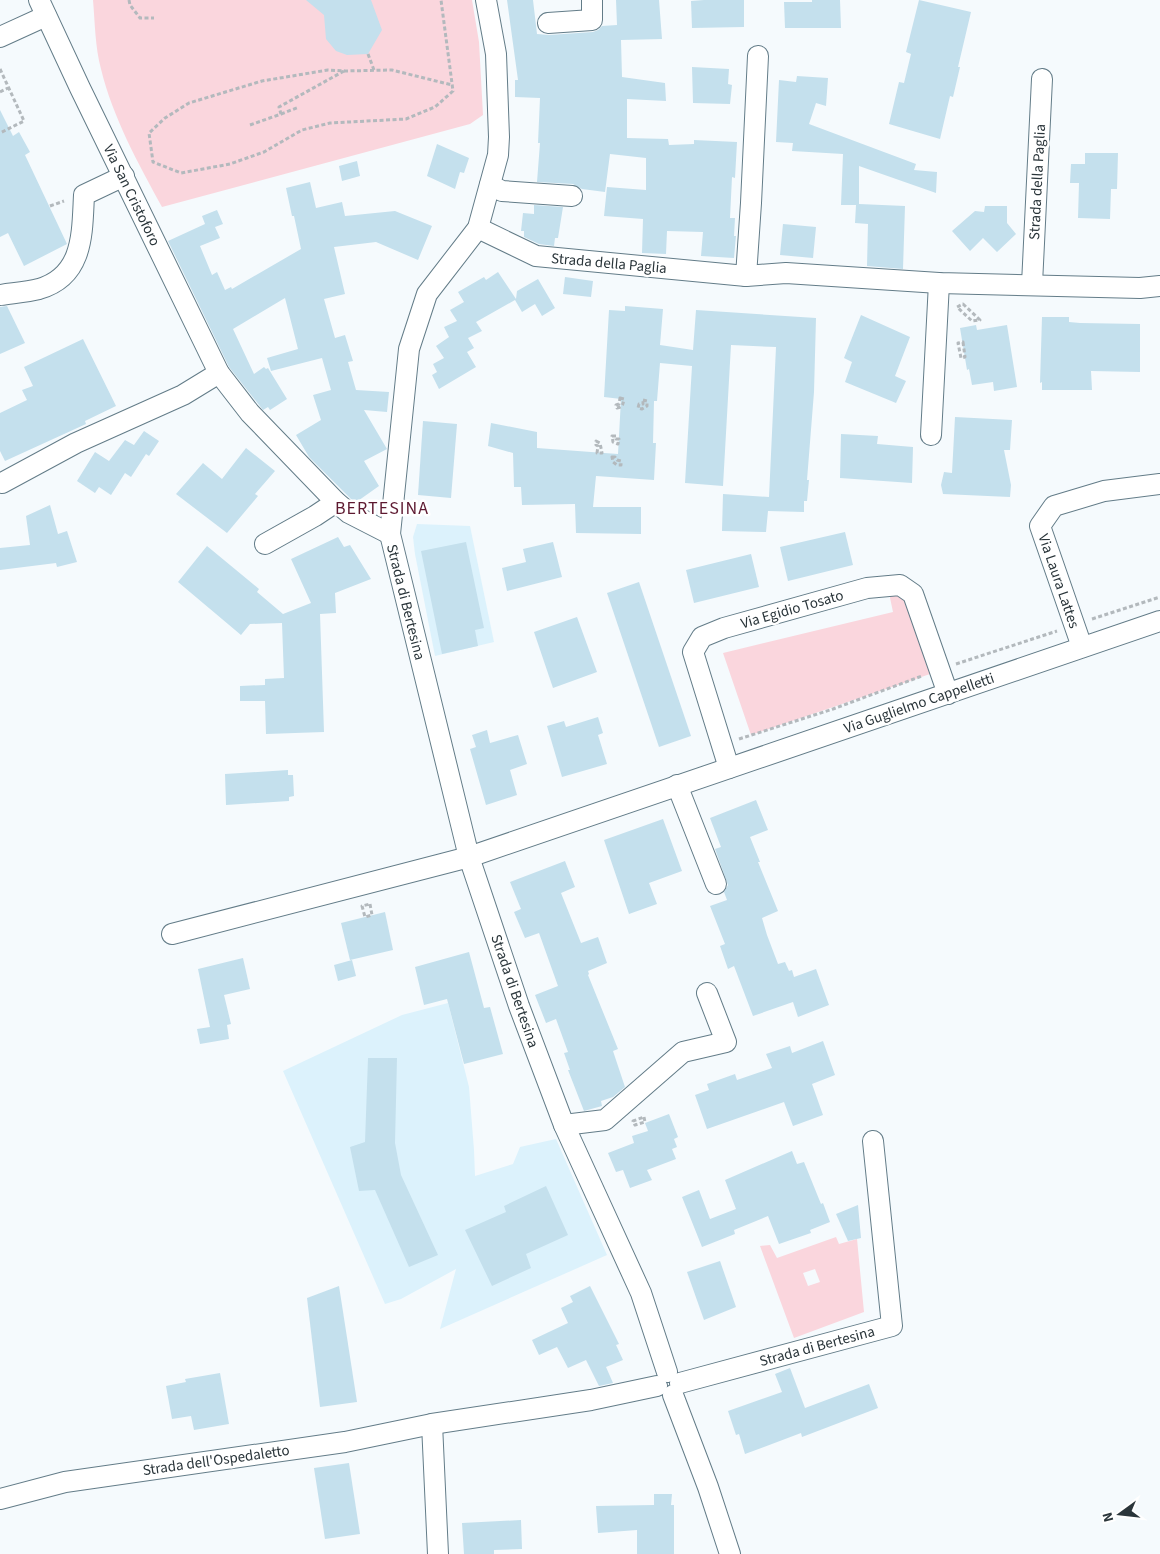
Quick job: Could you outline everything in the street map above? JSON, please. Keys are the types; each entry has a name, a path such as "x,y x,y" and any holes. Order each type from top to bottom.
{"street":[{"name":"Strada di Bertesina","path":"486,0 496,54 498,155 478,228 428,294 409,348 390,534 469,857 519,1006 564,1124 641,1293 669,1384 730,1554"},
{"path":"548,23 592,20 592,0"},
{"name":"Via San Cristoforo","path":"0,37 42,8 219,373 250,413 336,502 349,513 390,534"},
{"path":"746,276 758,56"},
{"name":"Strada della Paglia","path":"1032,284 1042,79"},
{"path":"0,295 40,289 63,277 74,263 82,231 84,195 124,176"},
{"path":"490,185 502,191 572,196"},
{"name":"Strada della Paglia","path":"478,228 536,256 746,276 786,273 939,283 1140,288 1160,286"},
{"path":"931,435 939,283"},
{"path":"2,483 76,444 183,395 219,373"},
{"name":"Via Laura Lattes","path":"1082,647 1040,526 1054,506 1104,491 1160,484"},
{"path":"265,544 336,502"},
{"name":"Via Egidio Tosato","path":"729,768 693,652 702,637 724,628 866,588 900,585 913,594 948,694"},
{"name":"Via Guglielmo Cappelletti","path":"469,857 1160,621"},
{"path":"677,785 716,884"},
{"path":"172,934 469,857"},
{"path":"564,1124 605,1120 683,1052 726,1042 707,993"},
{"name":"Strada di Bertesina","path":"669,1384 892,1326 873,1142"},
{"name":"Strada dell'Ospedaletto","path":"0,1499 65,1482 344,1442 432,1424 591,1400 669,1384"},
{"path":"432,1424 438,1554"}],"path":[{"path":"129,0 130,5 140,18 154,18"},
{"path":"441,0 453,91 436,107 406,119 330,123 302,130 264,152 230,164 182,173 153,162 149,133 165,118 189,103 262,80 328,70 392,70 452,85"},
{"path":"368,54 374,70"},
{"path":"0,69 24,121 0,133"},
{"path":"281,114 280,107 344,71"},
{"path":"0,92 8,88"},
{"path":"250,125 299,107"},
{"path":"50,206 60,202"},
{"path":"963,304 980,320 972,321 962,311 958,307 963,304"},
{"path":"963,342 965,357 961,358 958,343 963,342"}],"shaded area":[{"path":"93,0 472,0 479,42 483,115 470,124 162,207 119,123 106,87 95,35"},
{"path":"417,524 470,526 494,642 435,656 415,554 413,537"},
{"path":"889,593 907,597 933,673 751,735 723,653 893,612"},
{"path":"448,1003 469,1087 475,1176 513,1164 520,1147 556,1139 607,1255 440,1329 456,1269 401,1299 385,1304 283,1071 402,1015"},
{"path":"836,1237 839,1244 857,1239 864,1312 794,1338 760,1246 770,1245 777,1258","holes":["815,1269 820,1282 808,1286 803,1273"]}],"building":[{"path":"306,0 371,0 382,30 368,54 347,55 336,51 326,39 324,15"},
{"path":"507,0 533,0 537,34 549,35 593,32 602,26 617,25 616,0 659,0 662,39 621,40 622,77 665,83 666,101 627,99 627,138 668,139 669,145 694,144 694,140 737,142 735,178 732,177 730,218 735,218 734,258 701,256 703,232 667,231 666,254 642,253 643,219 604,216 607,187 646,190 646,158 610,154 605,192 582,189 573,184 537,182 540,143 538,143 540,98 515,97 515,80 518,80"},
{"path":"744,0 744,27 692,28 691,1"},
{"path":"812,0 840,0 841,28 785,28 784,2 812,2"},
{"path":"919,0 971,12 953,97 950,96 940,139 889,124 899,82 904,83 911,54 906,52"},
{"path":"692,67 729,69 728,84 732,85 730,104 693,103"},
{"path":"797,76 828,78 826,106 816,103 809,124 916,164 914,170 937,172 936,193 859,166 859,204 905,206 903,269 867,266 868,224 855,223 856,205 841,205 843,154 792,151 793,143 776,142 779,80 796,82"},
{"path":"0,110 13,136 19,132 30,152 25,155 67,244 24,266 8,233 0,237"},
{"path":"437,144 469,158 464,173 460,172 455,189 427,176"},
{"path":"1085,153 1118,153 1117,189 1111,189 1110,219 1078,218 1079,183 1070,183 1071,164 1085,164"},
{"path":"357,161 360,176 342,181 339,166"},
{"path":"310,182 316,208 342,202 345,216 395,211 432,226 418,260 376,242 334,247 345,294 324,299 335,338 345,335 353,361 348,362 356,390 389,392 387,412 364,410 387,449 364,461 379,486 355,503 309,457 296,435 321,420 313,395 331,390 322,358 271,371 267,358 298,349 285,298 233,329 254,374 264,367 268,368 287,399 270,410 268,407 263,410 229,367 168,241 205,224 202,216 217,210 223,224 215,227 220,238 200,246 212,275 217,272 225,290 231,287 232,289 301,249 286,188"},
{"path":"534,205 563,207 558,238 555,238 554,246 539,244 524,237 524,231 521,231 523,213 534,214"},
{"path":"985,206 1007,206 1007,223 1016,234 997,252 983,238 970,251 952,231 975,211 984,212"},
{"path":"783,224 816,227 813,258 780,255"},
{"path":"498,272 516,299 517,291 538,279 555,308 542,316 535,304 522,312 515,300 476,322 482,331 468,338 474,348 467,352 476,367 439,389 432,375 437,372 433,364 444,358 436,346 449,337 444,327 457,321 450,310 464,302 458,292 484,277 486,280"},
{"path":"565,277 593,281 591,297 563,294"},
{"path":"7,306 25,343 0,354 0,307"},
{"path":"625,306 663,309 660,345 693,350 696,310 816,318 814,392 807,480 809,480 807,501 804,501 804,512 768,511 766,532 722,531 723,494 769,497 776,347 731,345 723,486 685,483 692,366 660,363 657,401 654,401 653,443 656,443 654,480 596,476 593,507 641,507 641,534 576,533 575,504 522,505 521,487 514,487 513,453 488,446 491,423 537,432 537,448 618,454 621,399 604,397 609,310 625,311"},
{"path":"861,315 910,337 895,376 906,381 896,403 845,382 852,362 844,358"},
{"path":"1042,317 1069,317 1069,322 1080,323 1140,324 1140,372 1091,371 1092,390 1042,390 1042,382 1040,383"},
{"path":"976,325 977,330 1007,325 1017,387 994,391 993,382 972,385 969,369 967,370 960,328"},
{"path":"83,339 116,406 85,421 86,424 5,461 0,451 0,413 27,400 22,390 33,386 24,367"},
{"path":"955,417 1012,420 1010,450 1004,450 1011,485 1010,497 943,494 941,485 944,472 952,473"},
{"path":"423,421 457,424 451,498 418,495"},
{"path":"144,431 159,441 149,456 146,454 131,477 125,473 111,495 99,487 95,493 77,481 95,452 109,461 125,440 134,445"},
{"path":"841,434 878,436 877,444 913,447 912,483 840,478"},
{"path":"246,448 275,471 255,494 258,496 227,533 176,494 203,463 222,479"},
{"path":"50,505 58,534 67,531 77,562 57,567 56,563 0,570 0,548 30,545 26,516"},
{"path":"845,532 853,565 788,581 780,547"},
{"path":"338,537 344,547 350,545 371,579 335,593 336,613 320,614 324,732 266,734 265,701 240,701 240,686 265,685 265,679 284,678 282,623 250,624 241,635 178,582 207,546 259,589 257,592 283,614 311,603 291,559"},
{"path":"466,542 484,628 475,630 478,646 442,654 421,551"},
{"path":"553,542 562,577 507,591 502,568 526,562 523,549"},
{"path":"751,554 759,587 694,603 686,570"},
{"path":"639,582 691,736 659,747 607,593"},
{"path":"577,617 597,672 553,688 534,632"},
{"path":"598,717 603,733 598,735 607,764 562,777 547,726 564,721 566,727"},
{"path":"487,730 490,743 518,735 527,764 510,770 517,795 486,805 470,749 476,747 472,735"},
{"path":"288,770 288,775 293,775 294,796 289,797 289,801 226,805 225,774"},
{"path":"756,800 768,830 750,837 778,911 762,918 767,935 778,964 785,962 789,971 792,970 794,977 816,969 829,1005 798,1017 793,1002 753,1016 734,966 728,969 720,946 725,944 710,906 727,900 724,892 728,885 715,849 721,847 710,818"},
{"path":"663,819 682,871 649,883 657,904 629,914 604,840"},
{"path":"565,861 575,887 561,893 581,943 598,937 607,963 588,971 588,975 618,1049 613,1051 625,1087 613,1097 601,1101 602,1106 584,1111 568,1070 570,1070 564,1053 568,1052 556,1019 546,1023 535,995 558,986 539,933 525,938 514,912 521,909 510,882"},
{"path":"385,912 393,950 350,960 341,923"},
{"path":"469,952 484,1008 490,1007 503,1054 464,1064 447,999 424,1005 415,967"},
{"path":"243,958 250,989 224,995 231,1024 227,1025 229,1039 200,1044 197,1029 210,1027 198,969"},
{"path":"352,960 356,976 338,981 334,965"},
{"path":"823,1041 835,1075 812,1084 823,1115 793,1126 784,1102 707,1129 695,1095 709,1090 707,1084 735,1074 737,1080 772,1068 766,1054 790,1046 792,1053"},
{"path":"368,1058 397,1058 395,1143 401,1175 438,1255 409,1267 375,1190 359,1191 350,1147 365,1142"},
{"path":"669,1114 678,1137 674,1139 677,1147 672,1149 676,1159 647,1170 652,1180 630,1188 623,1170 616,1172 608,1153 634,1143 632,1136 648,1131 645,1123"},
{"path":"792,1151 797,1164 804,1162 830,1222 810,1230 811,1233 779,1244 768,1216 734,1230 735,1234 702,1247 682,1197 699,1190 710,1219 736,1209 725,1180"},
{"path":"546,1186 568,1235 526,1254 531,1268 492,1286 465,1230 506,1212 504,1206"},
{"path":"858,1205 861,1238 848,1241 836,1214"},
{"path":"720,1261 736,1307 704,1320 687,1272"},
{"path":"339,1286 357,1402 320,1407 307,1298"},
{"path":"590,1286 619,1344 616,1345 623,1360 606,1367 613,1383 599,1386 586,1360 568,1368 557,1347 539,1355 532,1340 568,1323 561,1308 573,1302 570,1296"},
{"path":"790,1368 805,1408 869,1384 878,1408 802,1437 801,1433 745,1454 739,1434 736,1435 728,1411 782,1392 775,1374"},
{"path":"220,1373 229,1424 194,1430 191,1416 172,1419 166,1386 186,1382 185,1379"},
{"path":"349,1463 360,1534 325,1539 314,1468"},
{"path":"654,1494 672,1494 671,1505 674,1505 674,1554 637,1554 637,1530 598,1533 596,1506 654,1505"},
{"path":"521,1520 522,1549 494,1550 494,1554 464,1554 462,1523"}],"district":[{"name":"BERTESINA","path":"382,508"}]}
